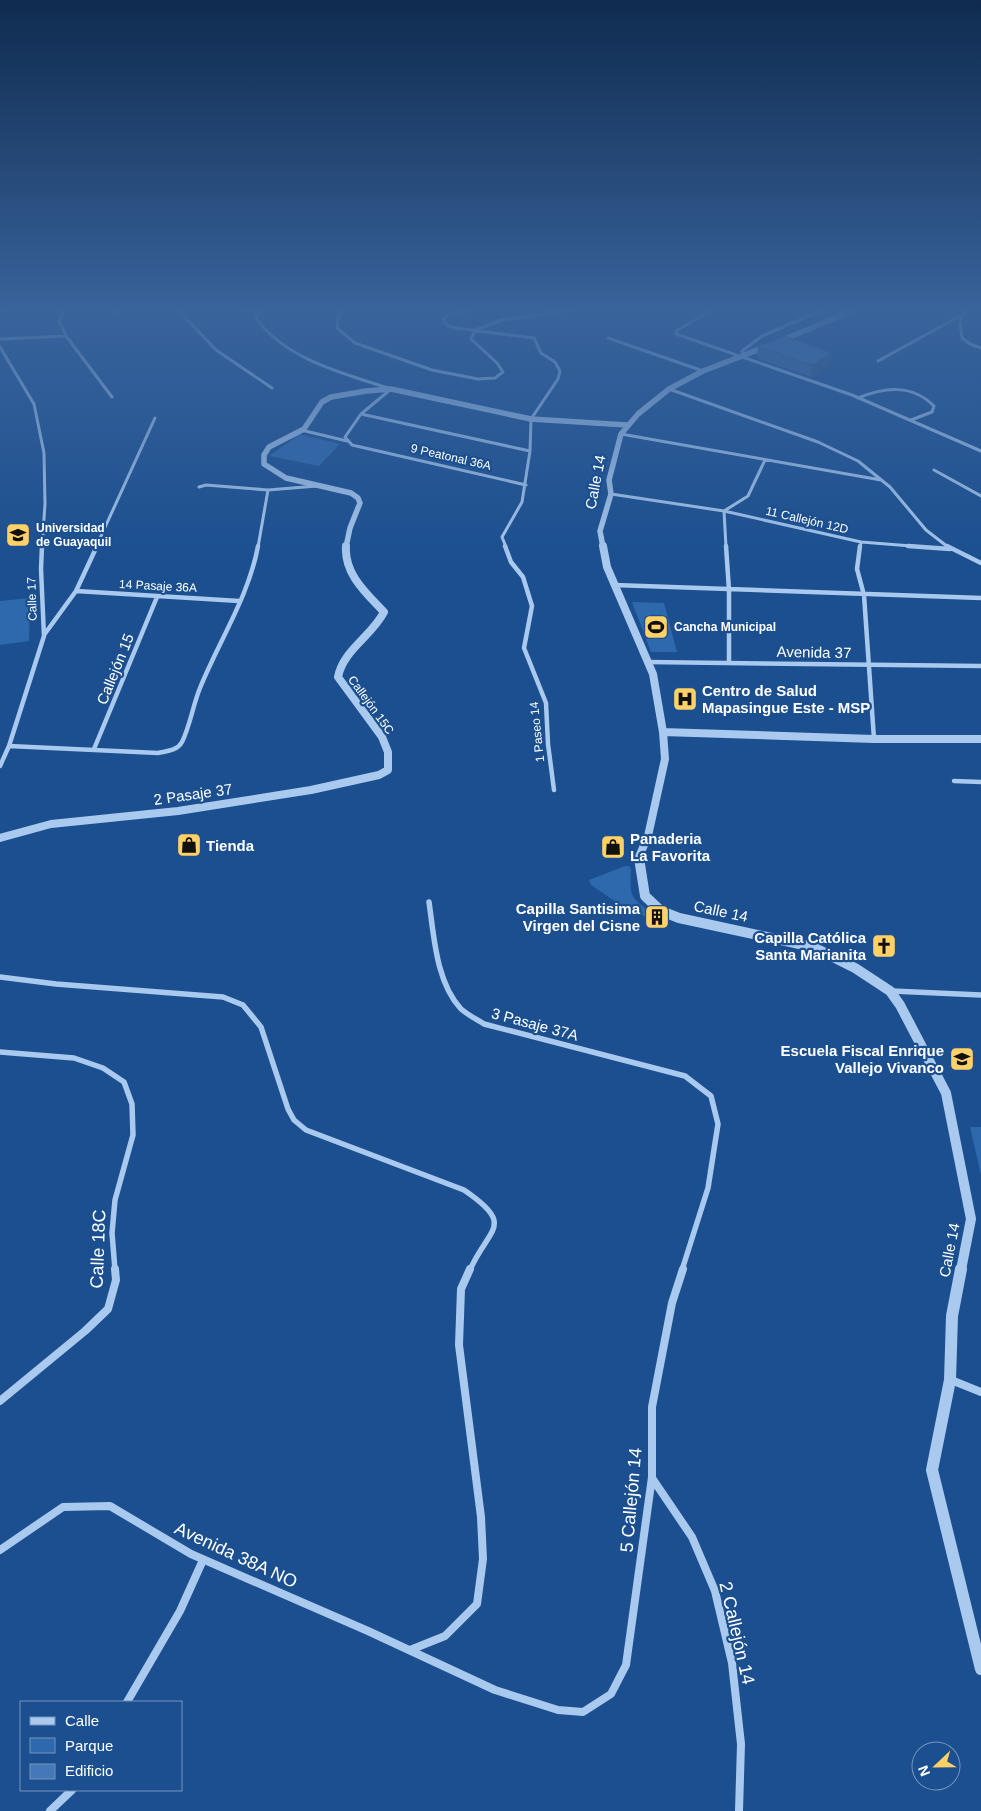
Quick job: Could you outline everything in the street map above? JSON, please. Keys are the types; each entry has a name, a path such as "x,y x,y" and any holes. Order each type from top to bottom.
{"street":[{"name":"Calle 17","path":"0,766 9,746 44,636 41,569 45,504 44,453 34,404 28,395"},
{"name":"Callejón 15C","path":"350,395 331,397 322,402 316,408 309,423 301,430 269,446 264,455 264,464 286,478 351,493 358,498 360,503 348,534 345,560 357,583 384,612 378,624 340,667 338,677 375,728 382,734 389,762 388,770"},
{"path":"347,441 345,437 362,414 385,395"},
{"name":"Callejón 15C","path":"417,395 531,419 628,425"},
{"path":"531,419 548,395"},
{"name":"Calle 14","path":"662,395 638,414 621,434 609,480 611,494 600,530 607,567 652,674 663,732 665,759 648,836 638,860 645,896 661,911 679,918 813,947 855,968 890,991 900,1005 946,1093 971,1219 952,1316 950,1380 932,1470 981,1666"},
{"path":"684,395 818,442 858,462 890,487 926,530 951,549 981,563"},
{"path":"848,395 981,451"},
{"path":"858,398 866,395"},
{"path":"911,420 932,412 934,406 928,398 918,395"},
{"path":"362,414 530,451"},
{"path":"44,636 76,591 156,418"},
{"name":"1 Paseo 14","path":"531,419 530,451 522,502 502,537 511,562 523,577 532,606 524,648 546,703 548,744 554,790"},
{"name":"9 Peatonal 36A","path":"301,430 347,441 352,445 526,485"},
{"path":"621,434 882,480"},
{"path":"729,662 729,590 724,512 748,496 765,460"},
{"path":"934,470 981,496"},
{"path":"199,486 268,490 320,486"},
{"path":"9,746 158,753 174,750 181,744 200,688 223,641 256,561 268,490"},
{"name":"11 Callejón 12D","path":"611,494 724,512 861,542 857,569 864,595 874,739"},
{"path":"861,542 951,549"},
{"path":"614,585 981,598"},
{"name":"14 Pasaje 36A","path":"76,591 238,601"},
{"name":"Callejón 15","path":"94,749 157,597"},
{"name":"Avenida 37","path":"647,662 981,666"},
{"path":"663,732 874,739 981,738"},
{"name":"2 Pasaje 37","path":"0,838 51,824 178,811 312,790 379,775 388,770"},
{"path":"954,781 981,782"},
{"name":"3 Pasaje 37A","path":"429,902 439,962 447,986 460,1008 484,1024 685,1076 711,1096"},
{"path":"0,978 223,997 243,1005 261,1027 288,1109 294,1120 306,1130 464,1190 483,1204 494,1218 493,1234 474,1260 461,1289 458,1346 481,1517 483,1559 478,1604 445,1636 410,1650"},
{"path":"890,991 981,995"},
{"name":"Calle 18C","path":"0,1052 74,1058 104,1068 124,1082 132,1104 133,1135 115,1200 112,1232 116,1280 108,1309 85,1331 0,1402"},
{"name":"5 Callejón 14","path":"410,1650 495,1690 558,1710 583,1712 611,1694 626,1666 652,1477 652,1407 672,1303 708,1188 718,1124 711,1096"},
{"path":"950,1380 981,1392"},
{"name":"2 Callejón 14","path":"652,1477 692,1537 716,1591 732,1663 741,1744 739,1811"},
{"name":"Avenida 38A NO","path":"0,1550 63,1507 110,1506 203,1560 410,1650"},
{"path":"128,1701 180,1611 203,1560"},
{"path":"50,1811 71,1791"}],"green space":[{"path":"300,434 340,444 319,466 269,456"},
{"path":"30,598 29,641 0,645 0,601"},
{"name":"Cancha Municipal","path":"632,602 664,603 677,652 651,652"},
{"path":"629,866 631,869 632,895 652,913 649,917 619,904 591,885 589,880"},
{"path":"970,1127 981,1127 981,1175"}],"place":[{"name":"Universidad de Guayaquil","path":"18,535"},
{"name":"Cancha Municipal","path":"656,627"},
{"name":"Centro de Salud Mapasingue Este - MSP","path":"685,699"},
{"name":"Tienda","path":"189,845"},
{"name":"Panaderia La Favorita","path":"613,847"},
{"name":"Capilla Santisima Virgen del Cisne","path":"657,917"},
{"name":"Capilla Católica Santa Marianita","path":"884,946"},
{"name":"Escuela Fiscal Enrique Vallejo Vivanco","path":"962,1059"}]}
